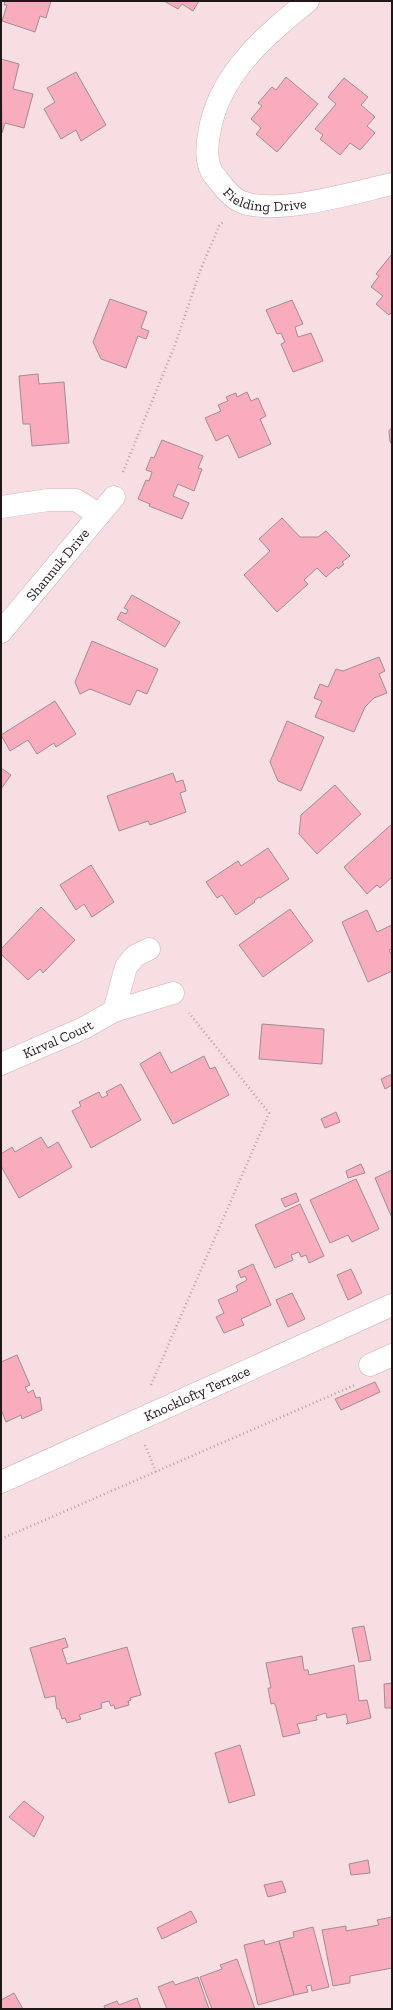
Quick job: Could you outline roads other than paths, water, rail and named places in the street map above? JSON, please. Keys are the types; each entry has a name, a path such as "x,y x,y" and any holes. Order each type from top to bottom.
{"street":[{"name":"Fielding Drive","path":"308,1 265,36 231,76 219,97 211,120 207,144 210,170 226,190 242,202 270,207 314,201 392,184"},
{"name":"Shannuk Drive","path":"1,632 114,497"},
{"path":"1,507 48,500 76,500 99,515"},
{"path":"114,1011 126,967 135,956 149,949"},
{"name":"Kirval Court","path":"1,1064 84,1028 114,1011 173,993"},
{"name":"Knocklofty Terrace","path":"1,1482 392,1305"},
{"path":"370,1365 392,1355"}]}
